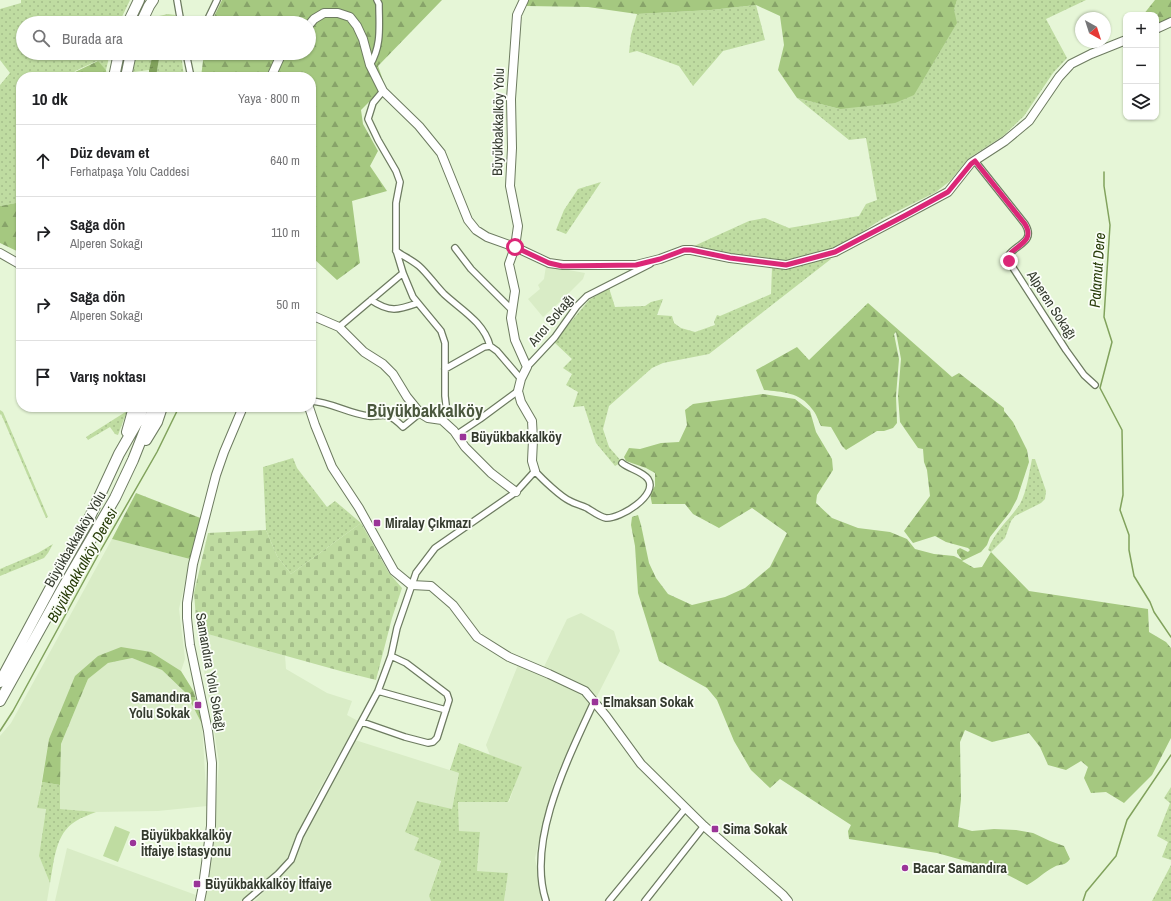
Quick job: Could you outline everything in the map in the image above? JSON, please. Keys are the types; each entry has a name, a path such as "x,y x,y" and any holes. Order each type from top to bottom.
{"highway":[{"path":"131,16 139,0"},
{"path":"144,16 153,0"},
{"path":"115,72 118,60"},
{"path":"127,72 130,60"},
{"path":"119,454 132,412"},
{"name":"Büyükbakkalköy Yolu","path":"0,682 88,521 119,454 138,421 141,412"},
{"name":"Büyükbakkalköy Yolu","path":"0,702 64,586 115,498 133,460 152,412"},
{"path":"133,460 148,438 157,422 160,412"}],"main road":[{"name":"Büyükbakkalköy Yolu","path":"524,0 517,15 511,99 512,148 510,186 518,226 515,247 509,264 515,291 511,318 515,340 527,367"},
{"path":"316,18 324,14 338,12 350,17 357,26 363,39 370,65 383,91 419,126 441,154 468,220 476,230 487,237 515,247 549,263 562,266 636,265 660,259 684,250 730,258 786,265 835,252 948,192 971,164 1005,141 1029,121 1059,77 1071,64 1123,41"},
{"path":"1159,27 1171,22"},
{"path":"273,72 279,60"},
{"path":"0,247 16,256"},
{"path":"0,253 16,262"},
{"path":"316,317 338,327 364,352 383,364 392,374 420,414 428,418 442,420 465,447 491,473 516,492"},
{"path":"527,367 521,379 518,390 521,402 532,421 532,461 535,471"},
{"name":"Samandıra Yolu Sokağı","path":"200,901 211,826 212,763 208,731 188,631 187,603 193,564 216,475 241,412"},
{"path":"311,412 332,467 359,508 394,571 411,585 431,586 453,605 477,637 509,657 585,691 606,716 640,764 685,809 788,901"}],"street":[{"path":"177,0 180,16"},
{"path":"209,16 217,0"},
{"path":"370,65 377,50 380,34 379,4 377,0"},
{"path":"187,60 190,72"},
{"path":"383,91 373,103 368,120 400,182 396,203 396,250 403,273 413,297 441,331 445,343 445,396 447,413 442,420"},
{"name":"Alperen Sokağı","path":"975,161 1025,224 1028,230 1028,235 1025,241 1010,253 1008,260 1066,350 1084,375 1095,385"},
{"path":"455,248 471,270 512,310"},
{"path":"396,250 418,265 443,293 469,314 481,328 488,339 490,346 497,351 521,379"},
{"name":"Arıcı Sokağı","path":"527,367 555,337 577,306 587,296 660,259"},
{"path":"338,327 403,273"},
{"path":"371,300 380,306 389,309 401,308 418,303"},
{"path":"445,369 484,347 490,346"},
{"path":"456,435 518,390"},
{"path":"316,402 363,415 386,415 404,427 420,414"},
{"path":"246,901 278,874 291,860 300,836 378,691 391,656 397,628 411,585 416,573 435,548 516,492 535,471 542,479 568,501 584,506 605,518 619,516 636,506 650,488 649,481 644,475 622,463"},
{"path":"362,722 405,737 428,743 431,743 437,738 449,700 446,692 406,663 391,656"},
{"path":"378,691 446,710"},
{"path":"546,901 542,880 541,863 542,847 548,817 563,771 594,702"},
{"path":"609,901 685,809"},
{"path":"645,901 704,826"}],"shaded area":[{"path":"546,266 585,273 583,279 543,317 528,299 540,289 538,285 544,279"},
{"path":"112,539 190,559 179,609 185,659 181,671 151,652 98,656 49,739 37,808 46,808 39,856 50,883 47,901 0,901 0,736 11,723"},
{"path":"581,613 614,631 620,651 554,781 535,858 538,875 543,884 541,901 504,901 508,873 477,871 480,832 459,831 458,802 509,802 521,767 490,755 486,745 520,660 543,669 567,619"},
{"path":"197,631 285,655 286,669 327,693 352,701 347,715 358,721 314,799 286,860 261,887 240,901 203,901 213,841 219,763"},
{"path":"132,658 162,670 186,693 202,724 207,806 158,811 96,812 59,809 61,744 88,679 108,663"},
{"path":"355,740 459,773 452,809 405,832 420,838 414,850 441,860 429,896 431,901 255,901 292,863 309,827"},
{"path":"67,848 196,895 194,901 55,901"}],"green space":[{"path":"21,0 130,0 122,16 16,16 16,60 108,60 106,70 97,61 74,72 16,72 16,203 0,206 0,85 10,73 0,60 0,9 21,3"},
{"path":"222,0 442,0 378,66 385,86 361,110 363,124 378,151 370,166 387,191 352,201 360,263 337,280 316,261 316,72 202,72 203,60 316,60 316,16 214,16"},
{"path":"529,0 957,0 954,10 957,23 914,95 895,103 840,109 797,98 778,70 784,45 780,16 756,5 711,10 637,14 588,7 527,6"},
{"path":"957,0 1086,0 1046,19 1067,58 1053,73 1024,116 1003,136 969,158 950,181 936,192 882,219 844,244 834,248 788,261 725,254 694,246 749,221 765,218 789,228 859,216 866,204 877,200 866,138 849,140 797,98 840,109 954,10"},
{"path":"1155,0 1171,0 1171,18 1159,24 1159,12 1145,12"},
{"path":"756,5 765,40 723,51 693,86 679,66 637,51 629,53 631,35 637,14 711,10"},
{"path":"168,14 176,16 159,16"},
{"path":"136,60 151,60 149,70 133,72"},
{"path":"159,60 182,60 183,72 157,72"},
{"path":"98,61 106,72 75,72"},
{"path":"601,182 566,234 556,230 564,210 578,189"},
{"path":"16,203 16,251 0,243 0,206"},
{"path":"829,256 831,259 709,354 663,363 652,368 609,406 603,429 609,447 622,462 615,466 596,443 584,406 573,407 578,392 566,385 572,374 563,368 572,359 554,342 589,300 609,288 615,307 645,306 651,302 663,299 657,315 672,316 674,323 681,328 695,332 715,325 714,322 717,315 720,316 771,294 772,268 784,269"},
{"path":"868,303 952,377 959,373 1004,408 1004,411 1013,422 1027,450 1029,462 1017,499 1010,512 990,537 987,545 981,552 962,561 974,568 982,567 991,552 1029,591 1148,609 1149,632 1166,642 1171,648 1171,738 1152,775 1124,803 1106,792 1091,793 1084,778 1088,767 1081,761 1066,770 1048,765 1040,747 1029,733 992,742 965,730 960,742 961,799 958,827 972,831 994,829 1016,830 1033,833 1064,846 1070,859 1064,864 1050,869 1027,885 998,870 937,853 849,839 848,831 851,825 780,779 770,788 751,770 734,741 717,700 707,688 659,661 638,593 635,546 631,525 632,517 638,515 649,563 656,578 668,594 692,605 725,597 745,588 770,567 787,533 752,508 719,528 693,514 685,504 652,504 650,494 655,486 655,473 626,461 624,457 629,448 640,449 661,443 679,442 687,425 685,410 693,404 763,394 795,399 810,411 816,432 832,459 833,470 817,495 816,503 832,518 858,528 890,532 907,539 915,549 934,554 954,556 962,560 957,553 957,550 960,548 968,552 970,550 968,548 946,542 935,536 913,543 904,531 930,496 923,449 918,448 900,422 898,396 901,359 896,332 894,334 899,359 896,396 897,423 893,428 884,431 877,431 846,450 831,427 821,426 816,415 802,399 790,394 764,390 756,370 797,347 809,360"},
{"path":"0,410 3,412 48,517 46,518 1,414 0,415"},
{"path":"127,412 118,435 115,434 110,427 88,440 86,437"},
{"path":"293,458 297,468 327,507 335,501 361,523 291,574 277,556 266,530 263,467"},
{"path":"1032,459 1035,459 1046,491 1045,499 1041,503 1015,516 1011,521 1005,538 991,552 988,550 994,537 1020,504 1028,482"},
{"path":"136,493 203,519 190,559 112,539"},
{"path":"361,523 389,573 402,588 392,618 376,680 197,631 194,593 208,533 266,530 277,556 291,574"},
{"path":"53,544 44,558 0,576 0,569 38,553"},
{"path":"121,647 151,652 181,671 194,692 202,724 186,693 162,670 132,658 108,663 88,679 61,744 60,785 42,782 49,739 75,676 98,656"},
{"path":"459,743 522,767 508,802 458,802 459,831 480,832 477,871 508,873 504,901 431,901 429,896 441,861 414,850 419,838 405,832 417,801 452,809 459,773 450,770"},
{"path":"42,782 60,785 60,809 96,812 76,821 69,826 64,833 54,857 50,883 39,856 46,809 37,808"},
{"path":"1171,787 1171,860 1162,857 1168,842 1157,836 1170,803 1164,798"},
{"path":"115,826 130,832 118,862 103,856"},
{"path":"1171,865 1171,901 1152,901"}],"water":[{"path":"151,60 159,60 157,72 149,72"}],"waterway":[{"name":"Palamut Dere","path":"1104,172 1104,186 1110,225 1104,317 1112,342 1100,388 1122,430 1123,495 1120,510 1129,535 1129,550 1134,576 1150,602 1154,612 1171,637"},
{"name":"Büyükbakkalköy Deresi","path":"0,731 13,711 98,555 157,452 177,412"},
{"name":"Palamut Dere","path":"1083,901 1086,892 1116,856 1127,820 1171,755"}],"place":[{"name":"Büyükbakkalköy","path":"463,437"},
{"name":"Miralay Çıkmazı","path":"377,523"},
{"name":"Elmaksan Sokak","path":"595,702"},
{"name":"Samandıra Yolu Sokak","path":"198,705"},
{"name":"Sima Sokak","path":"715,829"},
{"name":"Büyükbakkalköy İtfaiye İstasyonu","path":"133,843"},
{"name":"Bacar Samandıra","path":"905,868"},
{"name":"Büyükbakkalköy İtfaiye","path":"197,884"}],"district":[{"name":"Büyükbakkalköy","path":"425,410"}],"route":[{"path":"515,247 549,263 562,266 636,265 660,259 684,250 730,258 786,265 835,252 948,192 975,161 1025,224 1028,230 1029,233 1025,241 1008,256 1009,261"}]}
